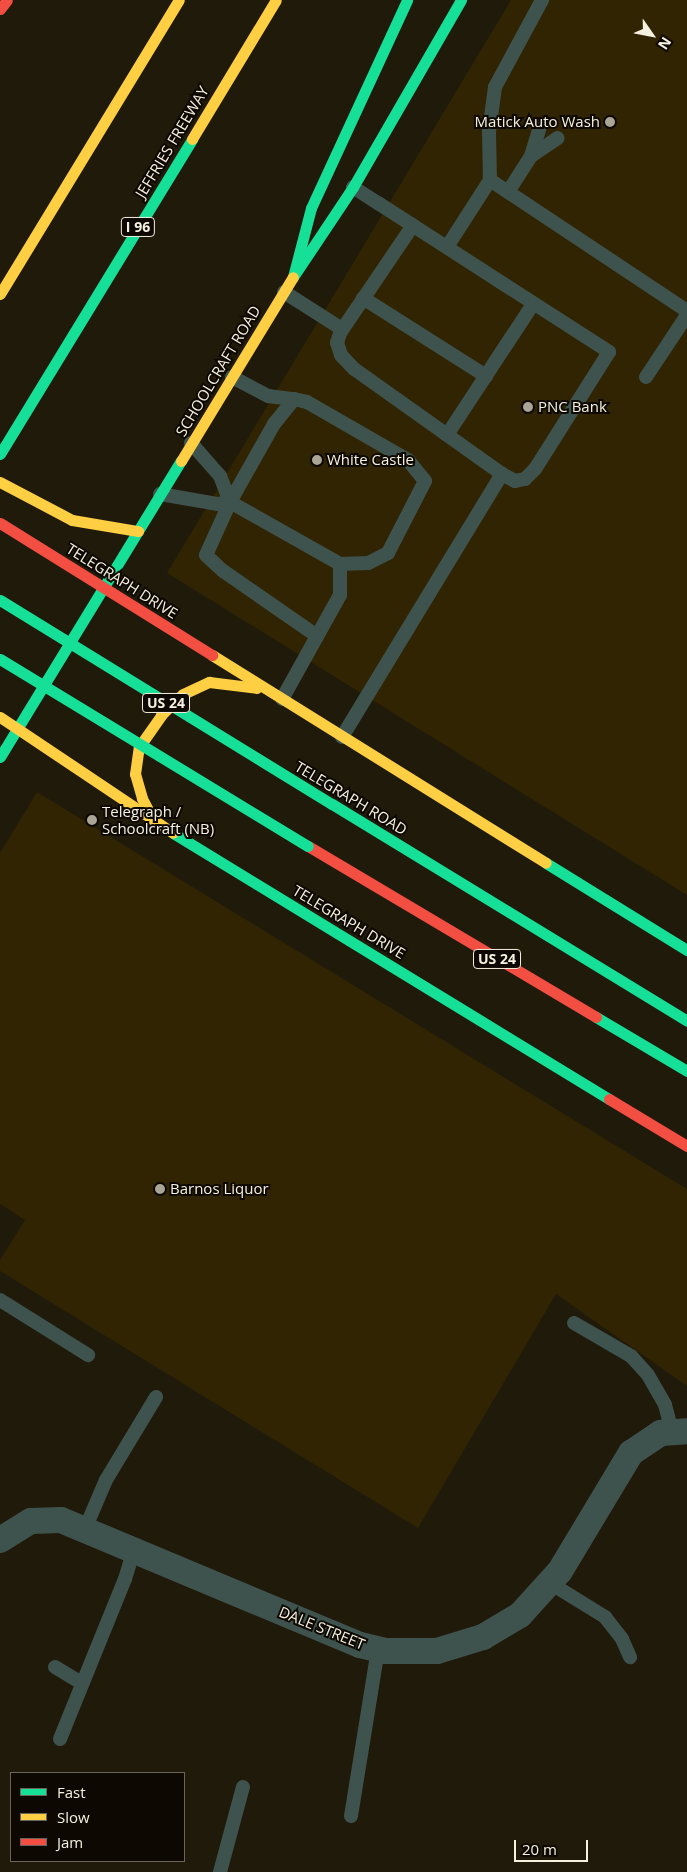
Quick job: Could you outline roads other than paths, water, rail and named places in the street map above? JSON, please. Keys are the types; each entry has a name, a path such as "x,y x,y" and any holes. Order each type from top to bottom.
{"main road":[{"path":"0,9 7,0"},
{"path":"0,294 179,0"},
{"name":"JEFFRIES FREEWAY","path":"0,454 276,0"},
{"path":"292,278 312,208 407,0"},
{"name":"SCHOOLCRAFT ROAD","path":"0,757 292,278 353,187 461,0"},
{"path":"0,482 53,513 72,520 138,531"},
{"name":"TELEGRAPH DRIVE","path":"0,523 687,950"},
{"name":"TELEGRAPH ROAD","path":"0,600 687,1021"},
{"name":"US 24","path":"0,659 308,846 687,1071"},
{"path":"154,821 142,798 135,774 139,747 161,715 183,694 209,682 264,688"},
{"name":"TELEGRAPH DRIVE","path":"0,717 154,821 687,1146"}],"street":[{"name":"DALE STREET","path":"0,1540 18,1526 48,1519 85,1529 360,1645 412,1653 463,1645 490,1634 520,1615 550,1583 631,1453 650,1438 679,1431"}],"lane":[{"path":"446,247 490,180 489,132 495,87 542,0"},
{"path":"508,192 531,156 540,126"},
{"path":"531,156 558,138"},
{"path":"490,180 687,311"},
{"path":"353,187 413,225 609,352 535,469 525,479 515,482 502,474 354,368 341,355 337,343 342,329 413,225"},
{"path":"284,292 342,329"},
{"path":"363,298 486,376"},
{"path":"448,435 534,304"},
{"path":"646,376 687,315"},
{"path":"160,494 218,504 230,502 340,564 368,563 388,553 425,481 408,460 307,402 268,396 232,376"},
{"path":"294,399 274,424 230,502 206,555 222,571 317,636"},
{"path":"191,443 220,476 230,502"},
{"path":"342,737 502,474"},
{"path":"282,699 340,595 340,564"},
{"path":"0,1300 88,1355"},
{"path":"574,1323 632,1356 648,1374 679,1431"},
{"path":"85,1529 106,1480 156,1397"},
{"path":"60,1739 134,1550"},
{"path":"550,1583 605,1617 622,1639 630,1657"},
{"path":"351,1816 378,1649"},
{"path":"55,1667 82,1684"},
{"path":"220,1872 243,1787"}],"place":[{"name":"Matick Auto Wash","path":"610,122"},
{"name":"PNC Bank","path":"528,407"},
{"name":"White Castle","path":"317,460"},
{"name":"Telegraph / Schoolcraft (NB)","path":"92,820"},
{"name":"Barnos Liquor","path":"160,1189"}]}
